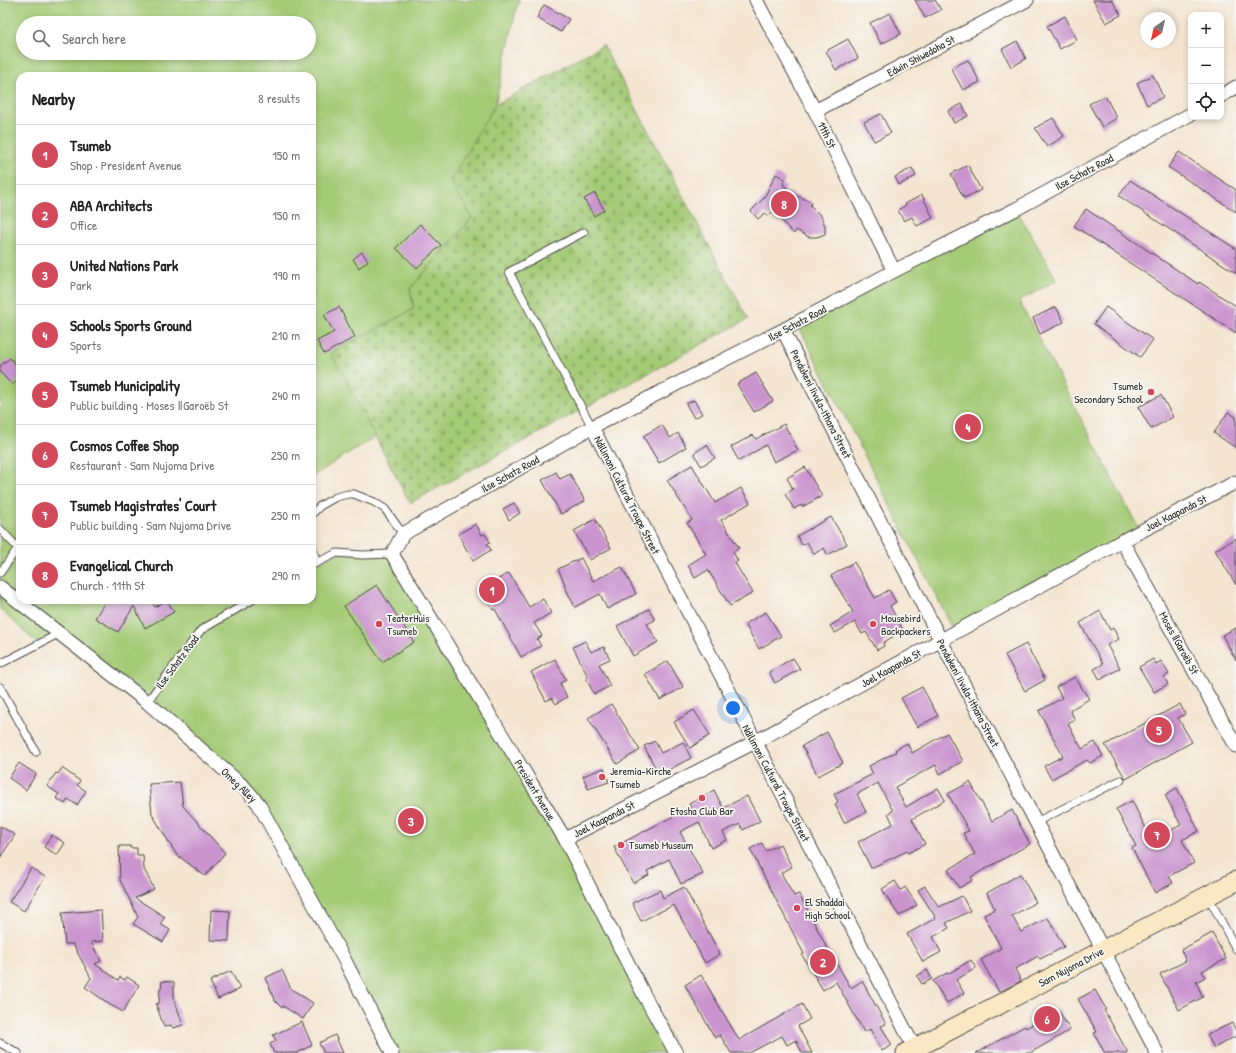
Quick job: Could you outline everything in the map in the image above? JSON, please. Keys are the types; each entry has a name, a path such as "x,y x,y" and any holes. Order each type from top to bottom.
{"street":[{"name":"11th St","path":"756,0 815,111 894,271"},
{"name":"Edwin Shiwedoha St","path":"815,111 1027,0"},
{"path":"1224,94 1236,87"},
{"name":"Ilse Schatz Road","path":"403,534 592,427 784,330 894,271 1016,209 1188,116"},
{"name":"Pendukeni Iivula-Ithana Street","path":"784,330 941,641 1157,1053"},
{"name":"Ndilimani Cultural Troupe Street","path":"592,427 913,1052"},
{"name":"Joel Kaapanda St","path":"565,839 755,742 1122,541 1236,482"},
{"path":"392,554 403,534"},
{"name":"Moses ǁGaroëb St","path":"1122,541 1236,746"},
{"name":"President Avenue","path":"392,554 565,839 644,995 676,1053"},
{"name":"Omeg Alley","path":"0,587 16,599"},
{"name":"Omeg Alley","path":"22,604 147,702 245,788 258,803 344,959 392,1053"},
{"name":"Sam Nujoma Drive","path":"913,1052 1103,950 1236,881"}],"lane":[{"path":"584,232 509,272 592,427"},
{"path":"316,510 336,497 354,494 374,502 384,509 403,534"},
{"path":"0,529 16,544"},
{"path":"0,573 16,551"},
{"path":"316,563 337,553 392,554"},
{"name":"Ilse Schatz Road","path":"147,702 201,630 245,604"},
{"path":"0,664 60,633"},
{"path":"0,687 36,752"},
{"path":"1036,822 1121,780"},
{"path":"1208,896 1236,949"},
{"path":"0,1043 18,1053"}],"green space":[{"path":"0,0 520,0 517,6 495,105 451,181 472,218 410,289 414,309 332,353 375,437 316,474 316,72 16,72 16,604 316,604 316,563 337,553 392,554 565,839 678,1053 391,1053 258,803 60,633 38,644 0,609"},
{"path":"603,45 748,319 410,503 331,353 414,309 410,289 472,218 450,181 495,105"},
{"path":"1016,209 1057,280 1019,301 1140,531 955,633 797,323"}],"building":[{"path":"915,0 935,0 941,10 925,18"},
{"path":"1093,0 1112,0 1121,15 1106,23"},
{"path":"544,5 569,19 561,32 537,18"},
{"path":"890,13 901,34 881,44 870,23"},
{"path":"1065,16 1077,40 1060,49 1047,26"},
{"path":"848,39 858,58 836,70 826,51"},
{"path":"1017,41 1026,59 1011,67 1002,49"},
{"path":"968,60 980,82 963,90 951,68"},
{"path":"1153,75 1163,97 1147,105 1137,83"},
{"path":"1105,96 1117,118 1102,127 1089,104"},
{"path":"962,104 968,116 954,123 948,111"},
{"path":"881,114 891,133 874,141 864,122"},
{"path":"1053,118 1064,136 1047,147 1035,128"},
{"path":"1179,152 1236,190 1236,212 1168,167"},
{"path":"968,165 981,190 964,198 951,174"},
{"path":"912,168 916,176 899,185 895,177"},
{"path":"776,174 785,179 783,185 786,187 784,191 812,202 810,205 821,216 825,226 825,234 817,237 809,237 796,230 794,234 773,211 769,216 765,213 758,219 751,211 764,198"},
{"path":"1130,180 1236,249 1236,273 1119,196"},
{"path":"595,193 604,210 594,216 584,199"},
{"path":"922,195 933,218 917,226 912,217 904,221 898,210 906,205 905,204"},
{"path":"1086,209 1198,284 1199,282 1236,306 1236,333 1074,226"},
{"path":"420,224 441,245 417,268 396,248"},
{"path":"362,252 368,261 359,268 353,259"},
{"path":"339,307 355,337 324,354 317,341 334,332 324,315"},
{"path":"1056,307 1064,322 1040,334 1033,318"},
{"path":"1106,307 1153,340 1140,357 1094,324"},
{"path":"10,358 16,365 16,382 12,385 0,372 0,366"},
{"path":"756,373 773,401 754,412 737,384"},
{"path":"1161,395 1173,417 1151,429 1138,407"},
{"path":"694,400 702,414 694,418 686,404"},
{"path":"1228,412 1236,417 1236,448 1214,433"},
{"path":"784,424 798,450 774,462 766,445 739,461 731,447 753,435 756,439"},
{"path":"662,425 670,438 678,433 686,447 659,463 643,436"},
{"path":"707,445 715,458 701,466 694,453"},
{"path":"692,465 715,503 741,488 750,503 721,520 739,548 733,552 738,561 735,563 753,593 730,606 708,570 695,578 688,565 706,554 687,523 692,520 667,480"},
{"path":"805,467 822,496 802,507 801,505 794,509 785,494 793,489 787,478"},
{"path":"556,472 560,479 570,474 585,501 561,514 542,480"},
{"path":"514,503 520,513 509,520 503,509"},
{"path":"831,517 847,544 828,555 824,548 814,554 807,542 802,545 797,536"},
{"path":"595,519 611,548 590,560 574,531"},
{"path":"476,524 482,535 485,534 490,542 487,544 491,550 473,561 458,534"},
{"path":"1236,538 1236,585 1215,550"},
{"path":"581,558 593,581 622,567 636,594 607,609 600,594 575,607 558,569"},
{"path":"854,562 875,598 889,590 896,602 890,606 903,630 883,643 884,646 877,650 866,632 862,634 855,622 835,633 830,626 853,612 831,576"},
{"path":"509,573 529,607 543,599 551,613 534,623 542,636 537,639 541,646 521,657 495,609 493,610 483,593 486,592 484,587"},
{"name":"TeaterHuis Tsumeb","path":"377,585 414,642 382,662 344,606"},
{"path":"104,604 153,604 155,607 160,604 169,604 174,612 145,628 134,606 118,632 95,618"},
{"path":"649,609 655,620 647,624 658,642 633,656 617,626"},
{"path":"1100,611 1110,630 1113,628 1119,639 1107,645 1120,668 1100,680 1094,669 1103,664 1080,623"},
{"path":"766,612 781,636 759,649 745,624"},
{"path":"1236,628 1236,660 1222,635"},
{"path":"585,641 591,652 604,647 610,659 599,664 610,686 594,694 586,678 588,677 573,647"},
{"path":"1026,644 1045,680 1025,691 1005,655"},
{"path":"793,658 800,669 775,683 769,672"},
{"path":"555,659 566,680 560,683 567,697 556,704 552,698 546,701 531,672"},
{"path":"1153,659 1156,664 1161,661 1169,674 1164,677 1168,684 1154,692 1139,667"},
{"path":"668,661 683,687 660,700 645,674"},
{"path":"1075,677 1089,699 1070,710 1075,720 1068,724 1082,749 1095,742 1103,756 1090,763 1087,760 1051,779 1044,766 1063,756 1039,711 1062,698 1056,687"},
{"path":"922,687 938,716 917,727 901,698"},
{"path":"611,704 640,750 617,764 588,718"},
{"path":"1180,704 1185,714 1178,718 1192,742 1126,779 1105,745"},
{"path":"694,710 710,735 690,748 674,722"},
{"path":"827,732 843,763 818,776 802,746"},
{"path":"947,733 963,761 940,774 936,765 895,787 906,807 938,788 945,800 912,819 925,844 908,853 907,851 871,868 858,842 893,824 888,813 893,811 878,783 857,794 866,812 844,823 835,804 838,802 834,794 873,774 869,766 896,752 895,750 907,743 912,753"},
{"path":"655,741 661,753 683,742 691,758 659,775 644,746"},
{"path":"19,763 36,774 26,790 9,778"},
{"path":"62,768 80,781 77,785 86,791 77,805 68,799 65,804 56,798 59,794 47,786 56,773 58,774"},
{"path":"604,768 609,782 588,789 583,776"},
{"path":"180,782 183,806 225,853 205,876 176,854 152,814 149,784"},
{"path":"970,782 992,821 1012,810 1030,844 971,877 973,880 959,888 948,870 975,854 963,833 969,831 948,794"},
{"path":"1177,788 1199,831 1182,840 1194,863 1169,876 1173,883 1155,893 1132,848 1136,846 1116,809 1132,801 1152,840 1181,825 1165,795"},
{"path":"714,790 723,808 747,796 760,821 743,830 740,824 723,832 727,840 711,848 699,822 680,832 703,874 681,884 669,859 647,871 649,875 633,883 614,847 691,807 689,804"},
{"path":"0,826 15,835 0,858"},
{"path":"52,835 65,843 57,855 44,847"},
{"path":"762,843 766,851 780,844 792,867 781,873 794,896 799,894 824,942 851,988 862,981 886,1024 881,1026 892,1045 882,1051 870,1029 864,1032 836,982 823,990 802,955 804,954 750,849"},
{"path":"119,846 130,846 130,848 137,848 137,855 143,855 144,869 154,889 135,898 165,917 160,924 170,930 163,942 133,924 138,917 120,880"},
{"path":"31,868 45,877 24,911 9,902"},
{"path":"1020,874 1036,902 1012,916 1021,932 1048,918 1064,947 1040,959 1038,956 1015,969 1021,981 999,992 981,960 1001,948 984,915 995,909 987,893"},
{"path":"895,881 901,890 905,887 917,905 899,916 882,889"},
{"path":"925,886 939,907 962,896 970,911 946,923 949,928 933,937 941,952 923,962 907,934 936,918 918,890"},
{"path":"684,887 720,954 705,963 674,905 641,921 632,903 660,890 663,898"},
{"path":"101,910 103,941 91,942 101,961 95,964 118,980 120,977 125,980 127,977 139,985 123,1012 85,987 91,978 73,944 65,944 62,913"},
{"path":"211,910 230,911 229,941 210,940"},
{"path":"1212,933 1226,959 1202,971 1205,977 1196,982 1203,997 1179,1010 1160,974 1186,961 1181,950"},
{"path":"971,960 976,968 956,980 964,993 947,1003 933,981"},
{"path":"282,970 291,989 313,1003 303,1019 283,1006 282,1008 274,1000 275,999 265,978"},
{"path":"927,970 932,979 922,984 917,976"},
{"path":"231,971 240,989 218,999 210,981"},
{"path":"701,975 739,1040 802,1004 810,1019 798,1026 812,1053 802,1053 796,1040 787,1045 782,1036 749,1053 731,1053 720,1035 715,1038 685,985"},
{"path":"162,981 174,982 174,998 183,1025 173,1028 171,1025 164,1027 156,1004 159,1003"},
{"path":"1095,990 1106,1009 1104,1010 1128,1053 1105,1053 1094,1033 1097,1032 1078,999"},
{"path":"1058,1010 1070,1030 1030,1053 976,1053 1025,1026 1026,1028"},
{"path":"302,1022 312,1045 297,1053 274,1053 270,1044 276,1041 273,1035"},
{"path":"1232,1023 1236,1031 1236,1036 1214,1048 1207,1035"},
{"path":"335,1035 343,1053 324,1053 319,1043"}],"place":[{"name":"Evangelical Church","path":"784,204"},
{"name":"Tsumeb Secondary School","path":"1151,392"},
{"name":"Schools Sports Ground","path":"968,427"},
{"name":"Tsumeb","path":"492,590"},
{"name":"TeaterHuis Tsumeb","path":"379,624"},
{"name":"Mousebird Backpackers","path":"873,624"},
{"name":"Tsumeb Municipality","path":"1159,730"},
{"name":"Jeremia-Kirche Tsumeb","path":"602,777"},
{"name":"Etosha Club Bar","path":"702,798"},
{"name":"United Nations Park","path":"411,821"},
{"name":"Tsumeb Magistrates' Court","path":"1157,835"},
{"name":"Tsumeb Museum","path":"621,845"},
{"name":"El Shaddai High School","path":"797,908"},
{"name":"ABA Architects","path":"823,962"},
{"name":"Cosmos Coffee Shop","path":"1047,1019"}]}
